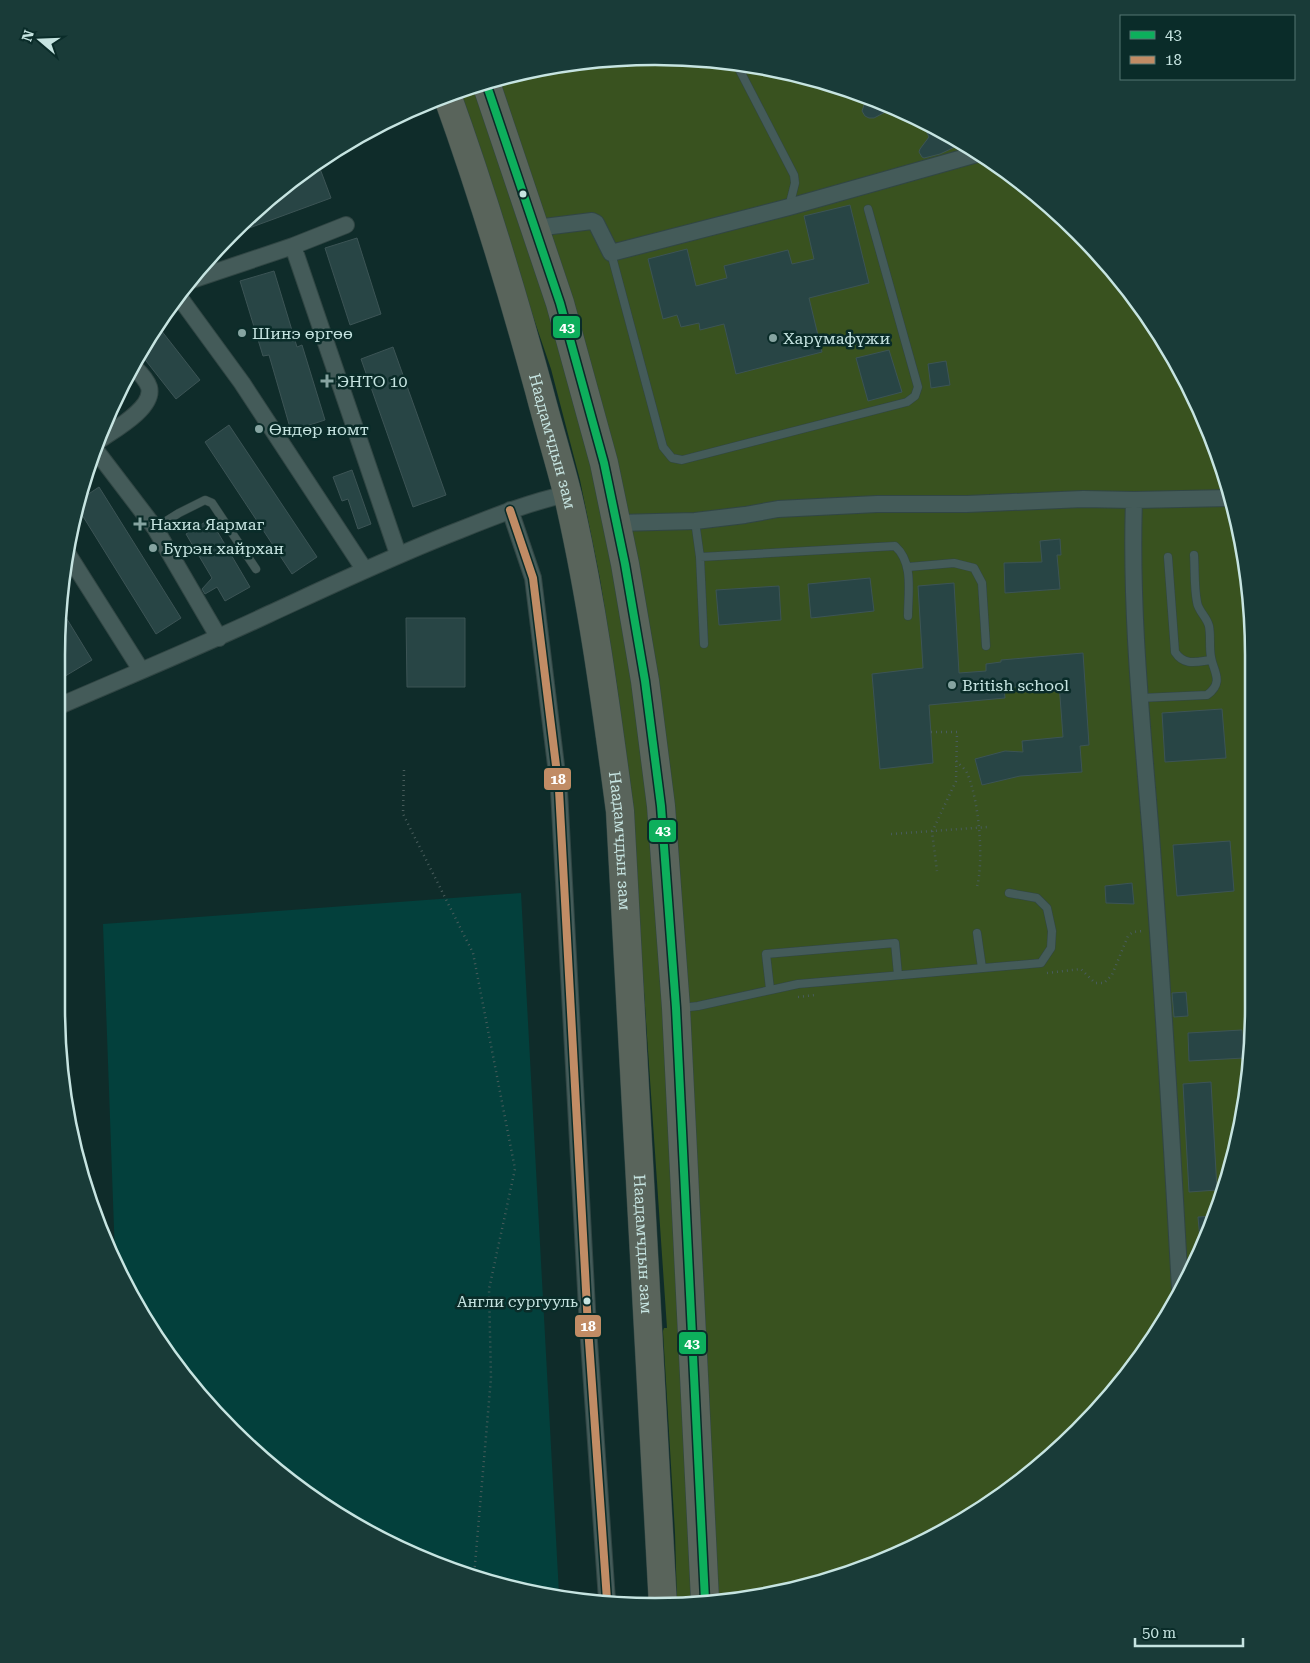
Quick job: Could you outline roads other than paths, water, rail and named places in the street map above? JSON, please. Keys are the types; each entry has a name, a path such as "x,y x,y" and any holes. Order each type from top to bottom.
{"highway":[{"path":"488,89 563,313 604,463 625,564 645,681 661,806 676,1008 705,1596"},
{"name":"Наадамчдын зам","path":"450,102 474,169 517,311 567,494 585,577 603,684 620,812 663,1598"},
{"path":"640,1169 653,1184 668,1188 674,1184 684,1170"},
{"path":"649,1332 655,1326 668,1323 680,1329 692,1342"}],"street":[{"path":"536,228 592,221 596,224 611,253 789,207 970,156"},
{"path":"203,276 293,246 346,225"},
{"path":"293,246 398,554"},
{"path":"183,302 242,383 364,569"},
{"path":"108,433 140,410 148,400 149,388 144,377 138,371"},
{"path":"100,455 155,528 219,638"},
{"path":"65,703 219,638 398,554 510,510 567,494"},
{"path":"616,523 695,521 778,509 877,504 967,504 1082,499 1224,498"},
{"path":"1134,500 1132,551 1140,698 1165,1022 1179,1278"},
{"path":"510,510 533,578 559,790 588,1327 607,1596"},
{"path":"73,562 141,670"}],"lane":[{"path":"740,71 794,174 795,183 789,207"},
{"path":"611,253 663,448 672,458 682,460 907,402 915,396 918,387 868,209"},
{"path":"155,528 204,500 212,503 256,569"},
{"path":"695,521 700,557 704,644"},
{"path":"700,557 895,546 901,552 908,567 908,616"},
{"path":"1140,698 1207,695 1211,692 1217,677 1215,666 1211,660 1208,624 1197,603 1194,555"},
{"path":"1168,557 1175,652 1185,662 1211,660"},
{"path":"908,567 954,563 974,568 982,583 986,646"},
{"path":"676,1008 698,1006 798,984 1041,963 1051,948 1052,931 1047,908 1037,898 1009,893"},
{"path":"977,933 982,968"},
{"path":"770,989 766,954 895,943 898,975"}],"place":[{"name":"Шинэ өргөө","path":"242,333"},
{"name":"Харүмафүжи","path":"773,338"},
{"name":"ЭНТО 10","path":"327,381"},
{"name":"Өндөр номт","path":"259,429"},
{"name":"Нахиа Яармаг","path":"140,524"},
{"name":"Бүрэн хайрхан","path":"153,548"},
{"name":"British school","path":"952,685"},
{"name":"Англи сургууль","path":"587,1301"}]}
